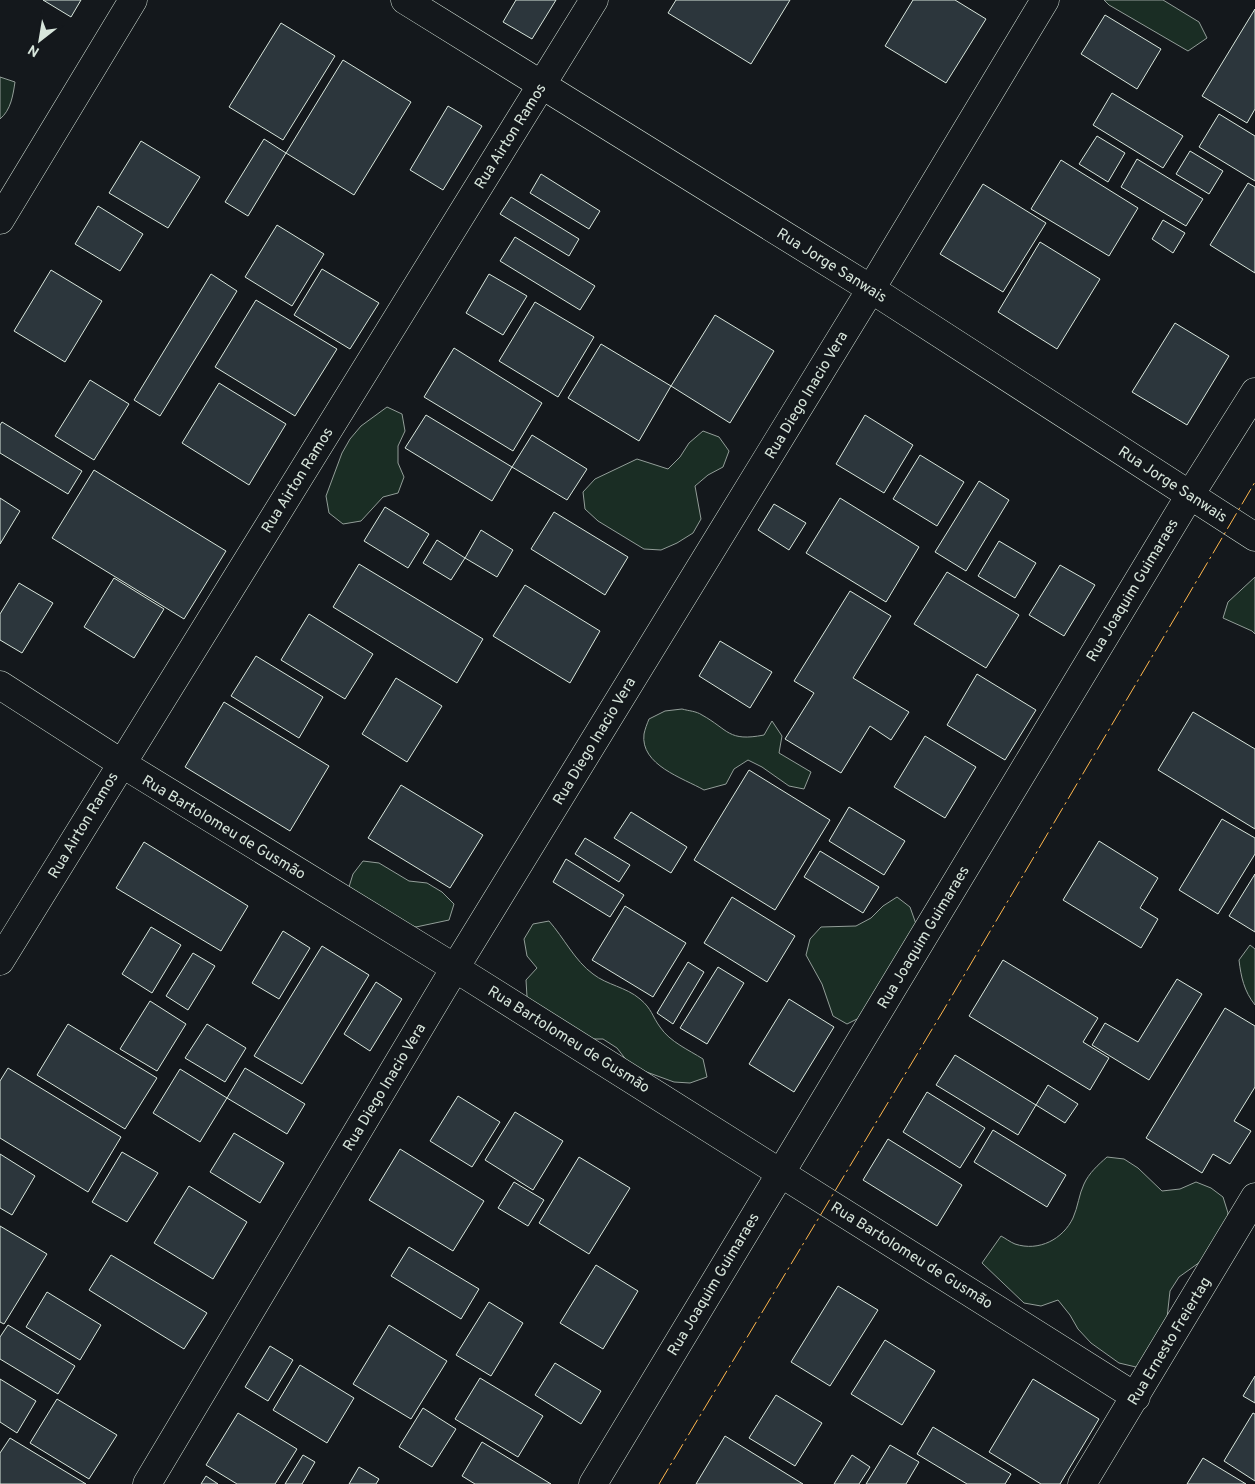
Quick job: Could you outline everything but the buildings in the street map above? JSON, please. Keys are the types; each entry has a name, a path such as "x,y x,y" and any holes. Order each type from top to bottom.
{"street":[{"path":"0,220 133,0"},
{"name":"Rua Jorge Sanwais","path":"405,0 871,289 1255,537"},
{"name":"Rua Airton Ramos","path":"0,961 594,0"},
{"name":"Rua Diego Inacio Vera","path":"147,1484 455,968 871,289 1045,0"},
{"name":"Rua Joaquim Guimaraes","path":"593,1484 1190,495 1255,392"},
{"name":"Rua Bartolomeu de Gusmão","path":"0,685 121,763 455,968 781,1172 1136,1397"},
{"name":"Rua Ernesto Freiertag","path":"1082,1484 1255,1197"}],"green space":[{"path":"1104,0 1163,0 1199,22 1207,38 1188,51 1109,5"},
{"path":"0,77 15,82 9,107 0,119"},
{"path":"387,407 402,414 405,431 398,446 398,463 404,477 398,493 383,497 361,521 343,524 329,513 326,496 342,453 350,439 361,426"},
{"path":"703,431 719,437 729,451 723,467 708,475 695,486 701,519 693,533 661,550 644,549 598,521 585,509 583,492 595,479 637,459 668,469 680,457 689,443"},
{"path":"1255,577 1255,634 1223,618 1228,602"},
{"path":"682,709 700,714 730,733 743,737 764,735 772,721 782,736 779,753 811,772 804,789 789,786 762,767 748,760 734,769 726,784 704,790 665,769 649,754 645,745 645,730 649,719 665,711"},
{"path":"363,861 379,863 409,881 427,883 442,892 454,904 449,920 416,927 387,918 348,890 353,874"},
{"path":"897,897 910,907 916,924 867,1014 847,1024 833,1016 822,984 806,955 810,939 821,927 856,926 871,918 883,906"},
{"path":"549,921 587,969 598,978 635,995 647,1006 660,1027 669,1037 703,1059 707,1077 690,1083 674,1082 641,1070 627,1061 617,1048 603,1039 586,1039 539,1011 527,997 526,980 537,968 527,956 524,939 533,924"},
{"path":"1250,945 1255,949 1255,1005 1244,984 1239,960"},
{"path":"1107,1157 1124,1159 1138,1168 1162,1191 1180,1189 1196,1182 1211,1188 1223,1197 1228,1213 1226,1230 1207,1257 1179,1277 1170,1291 1166,1327 1152,1359 1136,1367 1119,1363 1091,1343 1078,1329 1058,1300 1041,1306 1024,1303 982,1263 1001,1236 1015,1244 1024,1246 1041,1245 1057,1238 1073,1218 1086,1180 1094,1169"}],"power":[{"path":"659,1484 943,1011 1255,482"}]}
